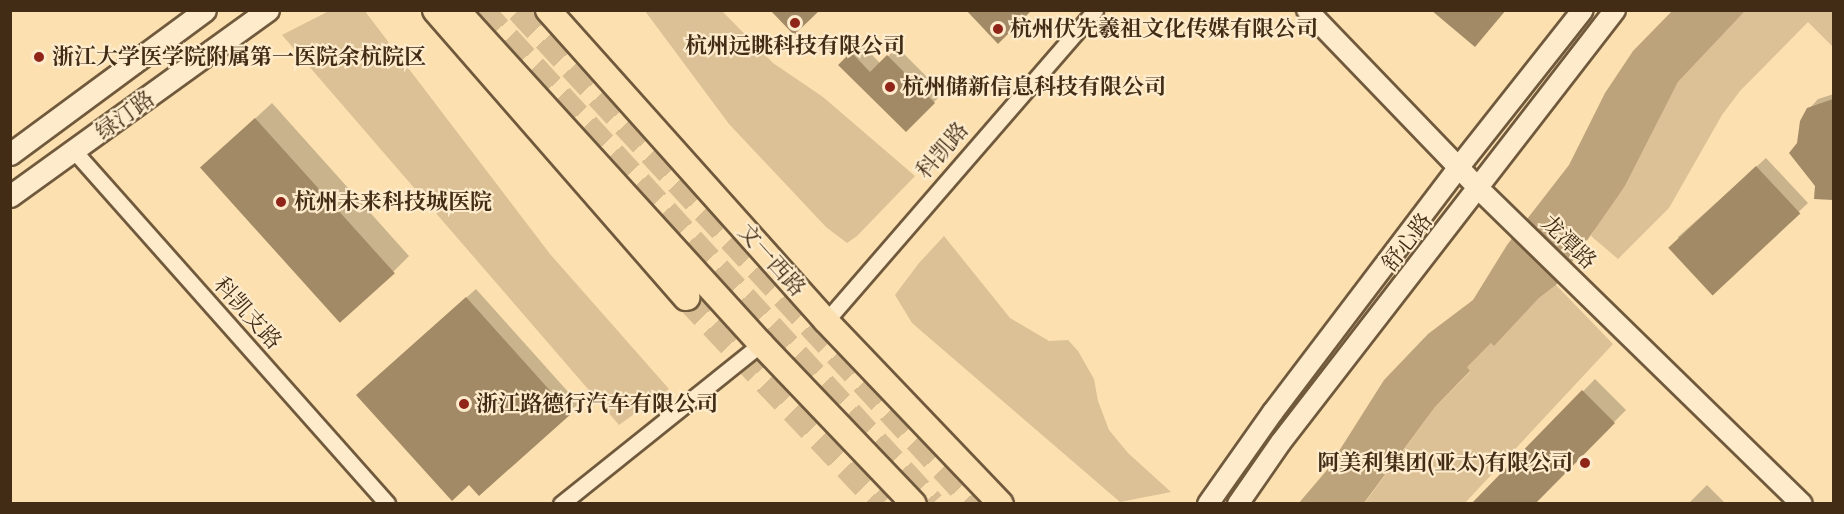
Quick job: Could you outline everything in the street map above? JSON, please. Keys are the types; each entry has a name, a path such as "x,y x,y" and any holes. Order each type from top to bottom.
{"highway":[{"path":"436,10 686,297"}],"main road":[{"name":"绿汀路","path":"10,154 205,10"},
{"name":"绿汀路","path":"10,196 75,152 268,10"},
{"path":"457,10 761,344 914,504"},
{"name":"文一西路","path":"548,10 826,321 1001,504"}],"street":[{"name":"科凯路","path":"826,321 1095,10"},
{"name":"龙潭路","path":"1307,10 1479,189 1802,504"},
{"name":"舒心路","path":"1208,504 1273,412 1458,168 1583,10"},
{"name":"舒心路","path":"1238,504 1281,442 1479,189 1589,41 1615,10"},
{"name":"科凯支路","path":"75,152 387,504"},
{"path":"561,504 761,344"}],"shaded area":[{"path":"364,10 550,254 669,389 619,425 282,35 327,12"},
{"path":"645,11 722,11 773,63 823,97 915,176 857,236 847,243 826,227 729,124"},
{"path":"1672,11 1745,11 1678,82 1625,186 1556,285 1539,298 1494,346 1491,343 1467,367 1470,371 1435,407 1364,503 1298,504 1327,470 1384,380 1428,334 1473,300 1507,245 1569,165 1605,93 1633,51"},
{"path":"1745,11 1833,11 1833,47 1808,22 1740,91 1722,115 1669,208 1618,259 1591,236 1598,222 1625,186 1678,82"},
{"path":"944,236 1010,318 1049,341 1068,340 1078,351 1094,379 1098,401 1109,430 1128,453 1171,492 1120,502 912,323 895,295 919,263"},
{"path":"1556,285 1613,344 1465,503 1364,504 1435,407 1470,372 1466,367 1491,343 1494,345 1539,298"}],"building":[{"name":"杭州远眺科技有限公司","path":"770,10 820,10 794,35"},
{"name":"杭州伏先羲祖文化传媒有限公司","path":"966,10 1032,10 998,44"},
{"path":"1431,10 1506,10 1475,47"},
{"name":"杭州储新信息科技有限公司","path":"851,52 870,72 887,55 935,103 906,132 838,65"},
{"path":"1833,99 1833,200 1814,199 1815,186 1789,153 1797,143 1800,121 1807,108"},
{"name":"杭州未来科技城医院","path":"255,118 395,273 340,323 200,168"},
{"path":"1756,166 1800,214 1713,295 1668,248"},
{"name":"浙江路德行汽车有限公司","path":"466,297 571,414 479,496 469,485 452,501 356,395"},
{"path":"1582,390 1615,423 1535,504 1471,504"}],"tunnel":[{"path":"481,10 932,504"},
{"path":"519,10 976,504"},
{"path":"686,297 882,504"}],"place":[{"name":"杭州远眺科技有限公司","path":"795,23"},
{"name":"杭州伏先羲祖文化传媒有限公司","path":"998,29"},
{"name":"浙江大学医学院附属第一医院余杭院区","path":"39,57"},
{"name":"杭州储新信息科技有限公司","path":"890,87"},
{"name":"杭州未来科技城医院","path":"281,202"},
{"name":"浙江路德行汽车有限公司","path":"464,404"},
{"name":"阿美利集团(亚太)有限公司","path":"1585,463"}]}
